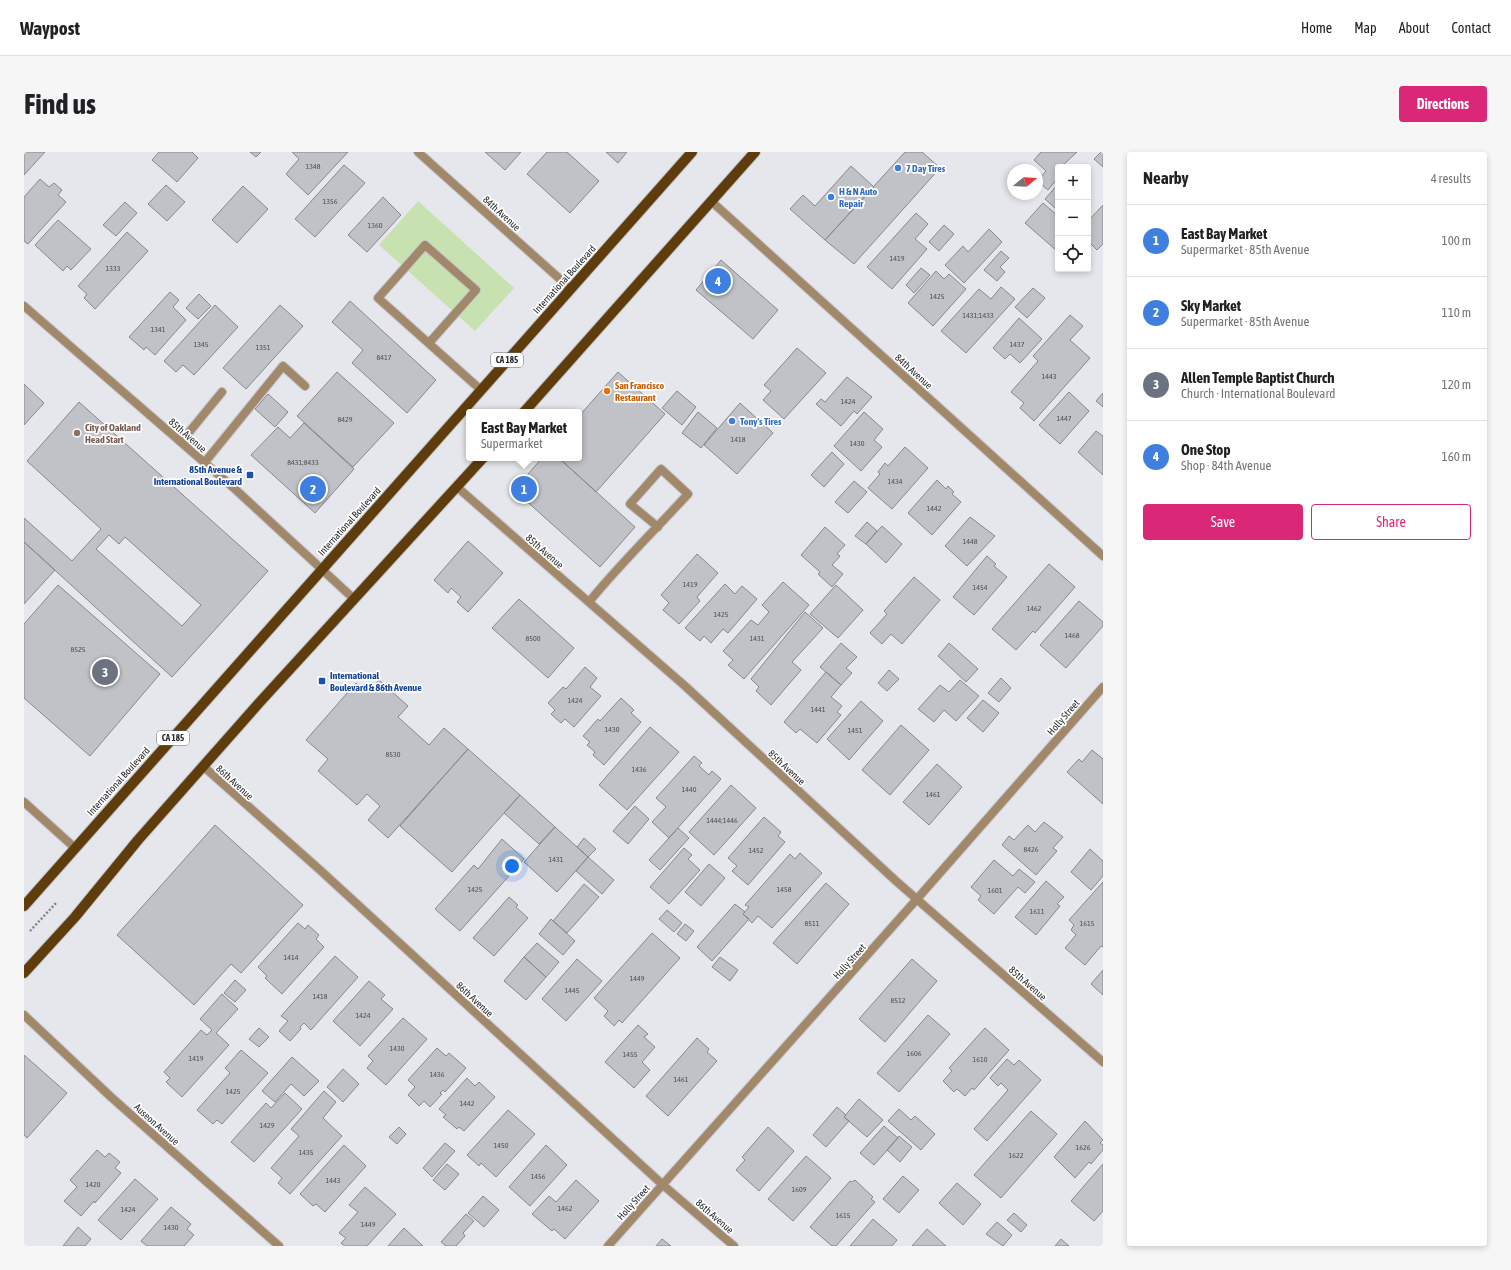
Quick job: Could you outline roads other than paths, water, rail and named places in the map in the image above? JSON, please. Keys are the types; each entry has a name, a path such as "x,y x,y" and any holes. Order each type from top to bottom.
{"main road":[{"name":"International Boulevard","path":"24,906 692,152"},
{"path":"527,409 755,152"},
{"path":"24,973 75,917 203,766 480,461"}],"street":[{"name":"84th Avenue","path":"418,152 571,289"},
{"name":"84th Avenue","path":"711,201 1103,556"},
{"path":"428,343 476,290 425,245 378,298 428,343 481,390"},
{"name":"85th Avenue","path":"24,306 205,462 354,599"},
{"path":"205,462 283,366 305,386"},
{"path":"181,442 222,392"},
{"path":"589,602 658,527 688,494 661,469 630,504 658,527"},
{"name":"85th Avenue","path":"457,487 685,686 918,899 1103,1062"},
{"name":"Holly Street","path":"608,1246 918,899 1103,687"},
{"name":"86th Avenue","path":"203,766 320,870 663,1184 734,1246"},
{"path":"24,802 75,848"},
{"name":"Auseon Avenue","path":"24,1015 111,1097 279,1246"}],"place":[{"name":"7 Day Tires","path":"898,168"},
{"name":"H & N Auto Repair","path":"831,197"},
{"name":"One Stop","path":"718,281"},
{"name":"San Francisco Restaurant","path":"607,391"},
{"name":"Tony's Tires","path":"732,421"},
{"name":"City of Oakland Head Start","path":"77,433"},
{"name":"85th Avenue & International Boulevard","path":"250,475"},
{"name":"Sky Market","path":"313,489"},
{"name":"East Bay Market","path":"524,489"},
{"name":"Allen Temple Baptist Church","path":"105,672"},
{"name":"International Boulevard & 86th Avenue","path":"322,681"}]}
